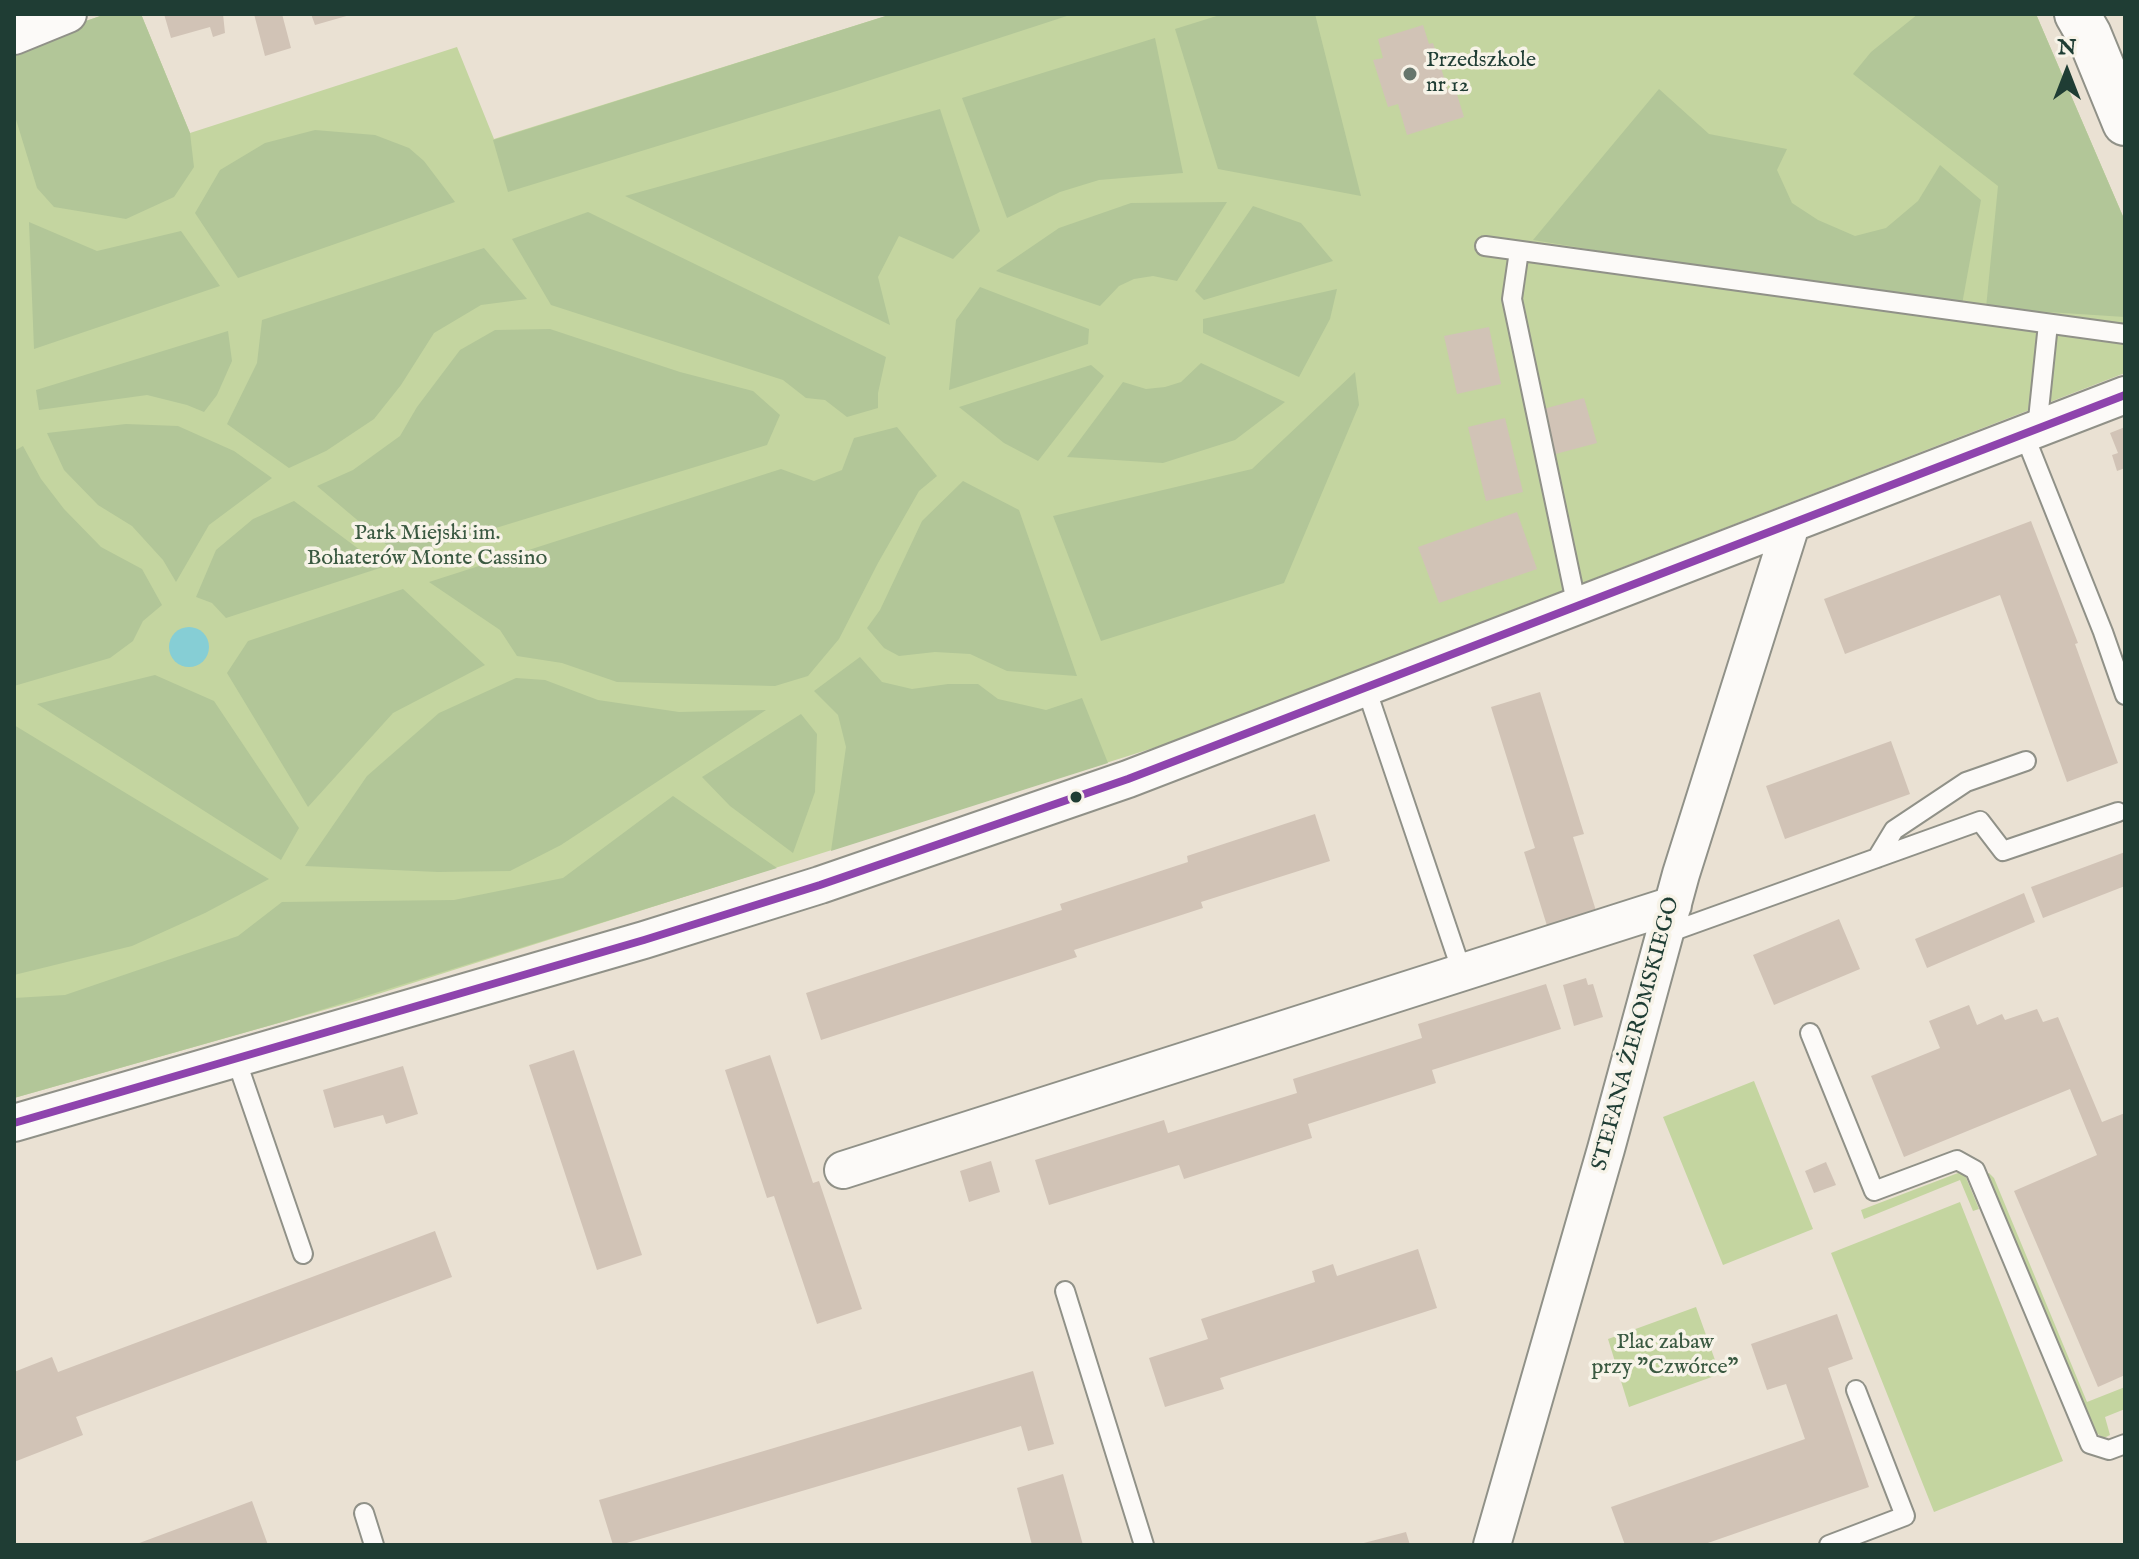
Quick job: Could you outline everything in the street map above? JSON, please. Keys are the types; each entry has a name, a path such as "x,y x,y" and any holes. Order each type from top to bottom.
{"street":[{"path":"14,36 68,14"},
{"path":"2084,21 2125,123"},
{"path":"14,1123 644,940 820,885 1128,779 2125,395"},
{"name":"STEFANA ŻEROMSKIEGO","path":"1492,1545 1669,920 1791,525"},
{"path":"843,1170 1462,972 1669,920"}],"lane":[{"path":"1485,246 2125,334"},
{"path":"1519,251 1512,299 1577,607"},
{"path":"2048,324 2031,432 2125,695"},
{"path":"1366,688 1462,972"},
{"path":"1877,858 1894,830 1966,782 2026,761"},
{"path":"1669,920 1877,858 1980,821 2003,851 2118,812"},
{"path":"1810,1033 1874,1191 1957,1160 1975,1170 2090,1444 2109,1450 2125,1444"},
{"path":"236,1059 303,1254"},
{"path":"1065,1291 1144,1545"},
{"path":"1829,1545 1905,1516 1856,1390"},
{"path":"364,1513 374,1545"}],"green space":[{"name":"Park Miejski im. Bohaterów Monte Cassino","path":"106,14 141,14 190,133 457,47 494,139 892,14 2036,14 2125,221 2125,373 1169,743 356,1001 14,1098 14,46"},
{"path":"106,14 141,14 190,133 194,167 174,197 126,219 54,207 37,188 14,113 14,46"},
{"path":"892,14 1073,14 840,90 508,192 493,140"},
{"path":"1223,14 1315,14 1361,196 1218,169 1175,29"},
{"path":"1918,14 2036,14 2125,221 2125,317 1986,308 1998,186 1853,74 1871,52"},
{"path":"1155,38 1183,173 1099,180 1060,192 1007,218 962,98"},
{"path":"1659,89 1709,134 1787,149 1777,170 1792,203 1818,220 1855,236 1886,228 1918,201 1940,165 1981,200 1961,310 1533,240"},
{"path":"940,109 980,231 953,259 899,236 878,277 890,325 625,196"},
{"path":"315,130 375,135 409,148 424,161 455,202 238,278 195,213 220,170 265,143"},
{"path":"1227,202 1177,281 1153,276 1134,279 1119,286 1100,306 996,271 1059,228 1131,203"},
{"path":"1253,206 1301,223 1333,261 1204,300 1195,291"},
{"path":"588,212 886,357 878,408 847,417 825,400 806,398 783,380 551,305 512,239"},
{"path":"29,222 97,251 181,231 220,286 34,349"},
{"path":"484,248 527,299 481,305 434,333 401,385 374,419 326,451 289,468 227,424 257,363 262,320"},
{"path":"980,287 1089,329 1088,344 949,390 956,320"},
{"path":"1337,289 1330,319 1299,377 1203,333 1203,319"},
{"path":"550,329 680,372 753,391 780,415 767,445 401,557 317,486 353,470 400,436 417,407 460,350 495,330"},
{"path":"228,331 232,361 217,395 204,412 147,395 39,410 36,390"},
{"path":"1201,363 1285,402 1235,440 1163,463 1067,457 1123,382 1146,389 1165,387 1181,382"},
{"path":"1091,365 1104,376 1038,461 1004,443 959,407"},
{"path":"1355,372 1359,405 1284,583 1101,641 1053,516 1252,469"},
{"path":"126,424 178,426 234,451 272,478 209,525 176,582 163,560 132,526 98,505 64,470 47,433"},
{"path":"897,427 937,476 919,491 839,639 808,676 775,686 617,682 562,663 517,656 500,630 429,582 781,469 814,481 842,470 854,438"},
{"path":"23,446 41,479 64,509 101,547 142,569 162,605 143,621 133,641 110,658 14,686 14,451"},
{"path":"963,481 1019,510 1077,676 1007,671 970,654 935,652 899,656 884,648 867,628 880,610 922,521"},
{"path":"294,501 383,567 226,618 212,603 196,597 216,550 253,519"},
{"path":"403,589 485,665 393,713 308,807 227,673 248,641"},
{"path":"860,657 882,682 912,689 978,684 998,699 1046,710 1082,698 1108,763 831,851 846,747 838,715 814,691"},
{"path":"155,675 214,701 299,828 281,860 37,704"},
{"path":"516,678 545,680 598,700 679,712 766,710 561,845 510,871 438,872 305,866 367,776 439,713"},
{"path":"801,714 817,734 815,792 793,853 730,806 702,777"},
{"path":"14,725 269,879 205,913 132,946 14,975"},
{"path":"673,796 777,868 282,1022 14,1098 14,998 65,995 238,936 282,902 454,900 563,878"},
{"path":"1754,1081 1813,1229 1723,1265 1663,1117"},
{"path":"1958,1173 1965,1175 1979,1209 1973,1211 1960,1180 1864,1219 1861,1210"},
{"path":"1989,1173 1994,1178 2087,1402 2125,1387 2125,1409 2105,1417 2110,1435 2104,1438 2091,1430 1985,1175"},
{"path":"1960,1202 2063,1461 1934,1512 1831,1253"},
{"name":"Plac zabaw przy \"Czwórce\"","path":"1696,1307 1720,1374 1629,1407 1608,1339"}],"water":[{"path":"189,627 203,633 209,647 203,661 189,667 175,661 169,647 175,633"}],"building":[{"path":"164,14 223,14 225,33 213,37 210,27 171,38"},
{"path":"254,14 282,14 291,48 265,56"},
{"path":"311,14 350,14 350,15 315,25"},
{"name":"Przedszkole nr 12","path":"1423,25 1429,44 1433,43 1448,90 1455,88 1464,117 1407,135 1398,104 1388,107 1373,60 1383,58 1378,39"},
{"path":"1489,327 1501,384 1457,394 1444,336"},
{"path":"1584,398 1597,443 1548,456 1536,411"},
{"path":"1505,418 1523,492 1486,501 1468,427"},
{"path":"2125,427 2125,468 2117,471 2112,455 2118,453 2110,433"},
{"path":"1517,512 1537,569 1439,603 1418,547"},
{"path":"2031,521 2078,643 2075,644 2118,763 2067,782 2000,595 1845,654 1824,599"},
{"path":"1540,692 1584,834 1573,837 1597,914 1548,929 1524,852 1535,848 1491,707"},
{"path":"1891,741 1910,794 1785,839 1766,786"},
{"path":"1315,814 1330,861 1201,902 1203,908 1074,950 1077,957 821,1040 806,993 1062,910 1060,904 1188,862 1187,856"},
{"path":"2125,852 2125,886 2043,918 2031,887"},
{"path":"2024,893 2035,922 1927,968 1915,939"},
{"path":"1839,919 1860,969 1774,1005 1753,955"},
{"path":"1586,978 1588,985 1593,984 1603,1017 1574,1026 1563,985"},
{"path":"1546,984 1561,1029 1432,1070 1436,1083 1308,1124 1312,1138 1184,1179 1179,1165 1049,1205 1035,1160 1164,1120 1168,1133 1297,1093 1293,1079 1422,1038 1418,1024"},
{"path":"1969,1005 1977,1025 2002,1014 2005,1020 2037,1009 2043,1022 2058,1017 2102,1122 2125,1113 2125,1375 2098,1387 2014,1191 2097,1155 2070,1089 1904,1157 1871,1076 1940,1048 1929,1021"},
{"path":"574,1050 642,1255 597,1270 529,1065"},
{"path":"770,1055 813,1183 819,1181 862,1309 817,1324 774,1196 767,1198 725,1070"},
{"path":"403,1066 418,1114 386,1124 383,1115 334,1128 323,1090"},
{"path":"991,1161 1000,1192 969,1202 960,1171"},
{"path":"1826,1162 1836,1185 1814,1193 1805,1171"},
{"path":"435,1231 452,1277 76,1417 83,1435 14,1462 14,1372 52,1357 58,1372"},
{"path":"1418,1249 1437,1308 1220,1378 1224,1389 1165,1407 1149,1358 1208,1339 1201,1319 1315,1282 1312,1271 1333,1264 1337,1276"},
{"path":"1837,1314 1853,1359 1828,1368 1869,1487 1702,1545 1625,1545 1611,1507 1805,1439 1786,1384 1767,1390 1751,1344"},
{"path":"1033,1371 1054,1444 1028,1451 1021,1426 613,1545 599,1500"},
{"path":"1063,1474 1083,1545 1032,1545 1017,1488"},
{"path":"252,1501 268,1545 134,1545"},
{"path":"1406,1532 1410,1545 1360,1545 1360,1544"}],"transit line":[{"path":"14,1123 644,940 820,885 1128,779 2125,395"}],"place":[{"name":"Przedszkole nr 12","path":"1410,74"}]}
